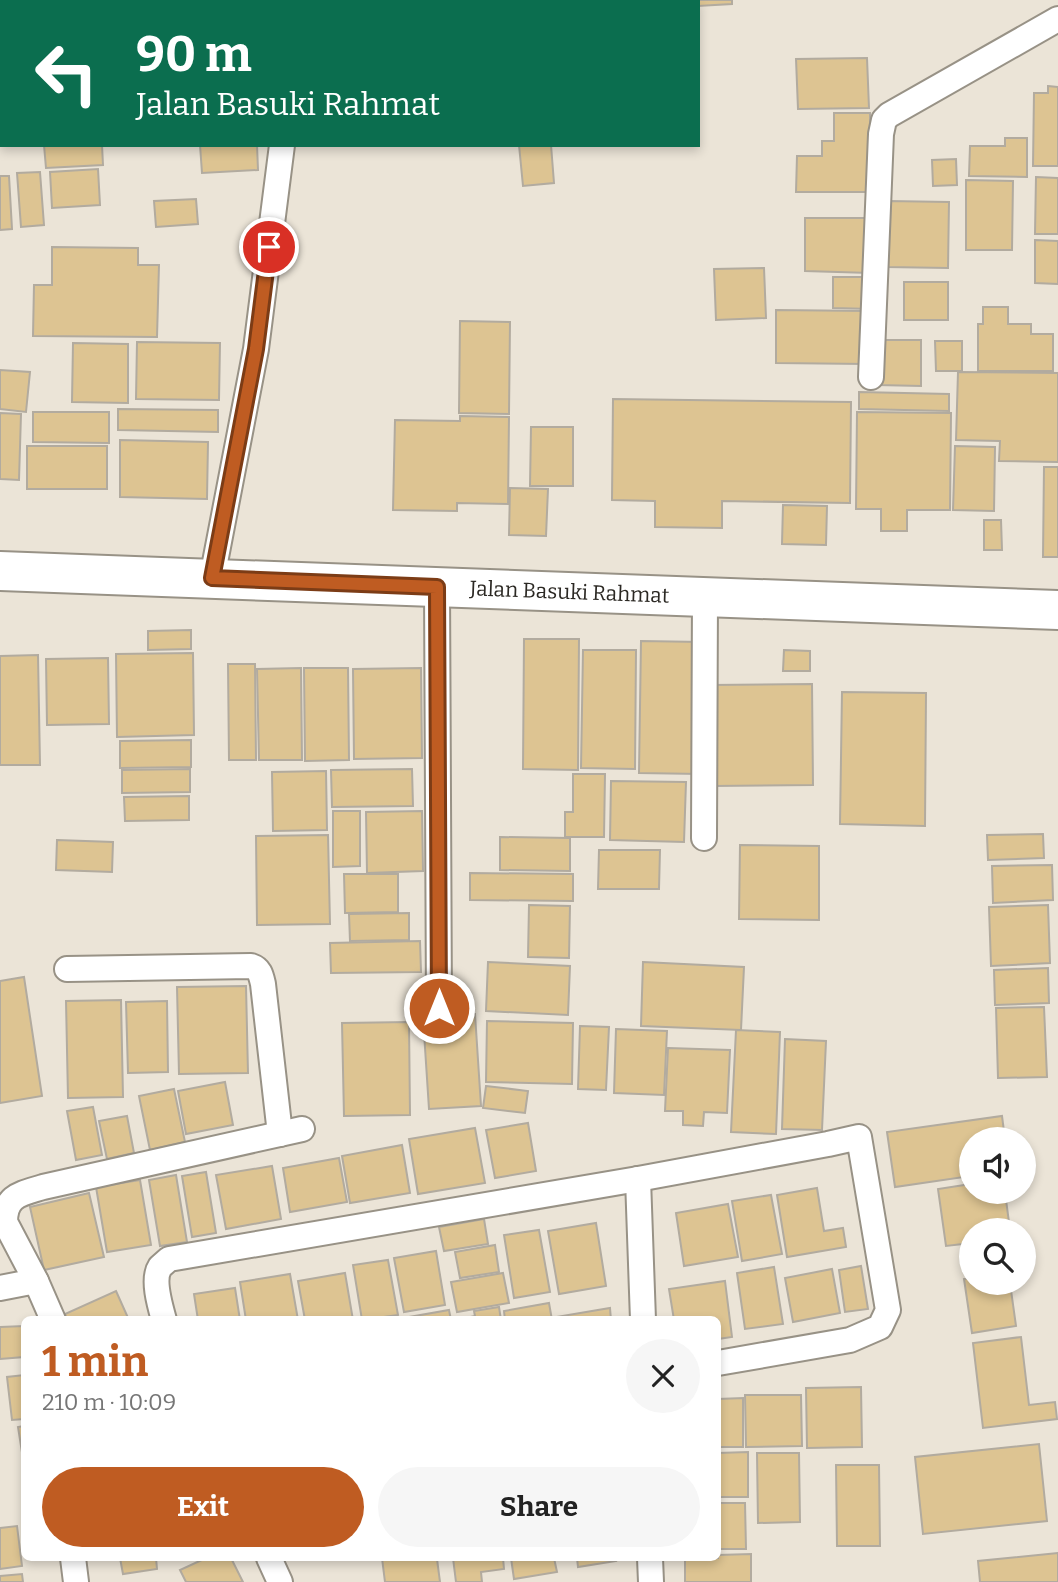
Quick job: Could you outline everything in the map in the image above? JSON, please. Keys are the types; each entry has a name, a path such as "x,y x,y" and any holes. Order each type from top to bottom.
{"highway":[{"name":"Jalan Basuki Rahmat","path":"0,571 1058,610"}],"street":[{"path":"871,377 881,134 884,120 1058,19"},
{"path":"212,578 256,349 282,147"},
{"path":"437,587 439,1008"},
{"path":"704,838 705,597"},
{"path":"51,1316 5,1222 8,1204 20,1195 43,1187 291,1132 261,975 257,968 67,969"},
{"path":"163,1316 158,1297 157,1275 161,1266 169,1259 638,1179 859,1137 888,1310 880,1327 850,1340 721,1362"},
{"path":"638,1179 643,1316"},
{"path":"0,1288 36,1281"},
{"path":"73,1561 76,1582"},
{"path":"270,1561 280,1582"},
{"path":"650,1561 651,1582"}],"building":[{"path":"700,0 732,0 732,4 700,6"},
{"path":"867,58 869,108 798,109 796,59"},
{"path":"1048,86 1058,87 1058,166 1033,166 1034,93 1048,93"},
{"path":"834,113 870,113 870,192 796,192 797,156 822,156 822,141 834,141"},
{"path":"1005,138 1027,138 1027,177 969,176 970,146 1005,146"},
{"path":"44,147 102,147 103,165 46,168"},
{"path":"200,147 257,147 258,170 202,173"},
{"path":"519,147 551,147 554,183 523,186"},
{"path":"956,159 957,185 933,186 932,160"},
{"path":"98,169 100,205 52,208 50,172"},
{"path":"40,172 44,225 21,227 17,173"},
{"path":"0,176 9,176 12,229 0,230"},
{"path":"1036,177 1058,178 1058,234 1035,234"},
{"path":"966,180 1013,181 1012,250 966,250"},
{"path":"196,199 198,224 156,227 154,201"},
{"path":"888,201 949,202 948,268 887,267"},
{"path":"805,218 871,218 870,273 805,271"},
{"path":"1035,240 1058,241 1058,284 1035,283"},
{"path":"52,247 138,248 138,265 159,265 157,337 33,336 34,285 52,285"},
{"path":"764,268 766,318 716,320 714,269"},
{"path":"833,277 872,277 872,309 833,308"},
{"path":"904,282 948,282 948,320 904,320"},
{"path":"983,307 1008,307 1008,324 1031,324 1031,334 1053,334 1053,371 978,371 978,324 983,324"},
{"path":"776,310 867,311 866,364 776,363"},
{"path":"460,321 510,322 509,414 459,413"},
{"path":"879,340 921,340 921,386 878,385"},
{"path":"935,341 962,341 962,371 936,371"},
{"path":"137,342 220,343 219,400 136,399"},
{"path":"73,343 128,344 128,403 72,402"},
{"path":"0,370 30,372 26,412 0,409"},
{"path":"958,372 1058,373 1058,462 999,461 1000,441 956,440"},
{"path":"859,392 949,394 949,411 859,409"},
{"path":"613,399 851,402 850,503 722,501 722,528 655,527 655,501 612,500"},
{"path":"118,409 218,410 218,432 118,430"},
{"path":"33,412 109,412 109,443 33,442"},
{"path":"857,412 951,413 950,510 907,510 907,531 881,531 881,509 856,509"},
{"path":"0,413 21,414 19,480 0,479"},
{"path":"460,416 509,417 508,504 457,503 457,511 393,510 395,420 460,421"},
{"path":"531,427 573,427 573,486 530,486"},
{"path":"120,440 208,442 207,499 120,497"},
{"path":"27,446 107,446 107,489 27,489"},
{"path":"955,446 995,447 994,511 953,510"},
{"path":"1044,467 1058,467 1058,557 1043,557"},
{"path":"510,488 548,489 546,536 509,535"},
{"path":"783,505 827,506 826,545 782,544"},
{"path":"984,520 1001,520 1002,550 984,550"},
{"path":"191,630 191,649 148,650 148,631"},
{"path":"524,639 579,639 578,770 523,769"},
{"path":"641,641 702,642 701,774 639,773"},
{"path":"583,650 636,650 635,769 581,768"},
{"path":"784,650 810,651 810,671 783,671"},
{"path":"193,653 194,735 117,737 116,654"},
{"path":"38,655 40,765 0,765 0,656"},
{"path":"108,658 109,724 47,725 46,659"},
{"path":"228,664 255,664 256,760 229,760"},
{"path":"301,668 302,760 259,760 257,669"},
{"path":"304,668 348,668 349,760 305,761"},
{"path":"421,668 422,758 354,759 353,669"},
{"path":"812,684 813,785 712,786 710,685"},
{"path":"842,692 926,693 925,826 840,824"},
{"path":"191,740 191,767 120,768 120,741"},
{"path":"190,769 190,792 122,793 122,770"},
{"path":"412,769 413,806 332,807 331,770"},
{"path":"326,771 327,830 273,831 272,772"},
{"path":"573,774 605,774 604,837 565,837 565,812 573,812"},
{"path":"611,781 686,782 684,842 610,840"},
{"path":"189,796 189,820 125,821 124,797"},
{"path":"333,811 360,811 360,866 333,867"},
{"path":"422,811 423,871 367,873 366,812"},
{"path":"1043,834 1044,858 988,860 987,835"},
{"path":"328,835 330,924 257,925 256,836"},
{"path":"500,837 570,838 570,871 500,870"},
{"path":"57,840 113,842 112,872 56,870"},
{"path":"740,845 819,846 819,920 739,919"},
{"path":"599,850 660,850 659,889 598,889"},
{"path":"1052,865 1053,900 993,903 992,866"},
{"path":"470,873 573,874 573,901 470,900"},
{"path":"344,874 398,874 398,912 345,913"},
{"path":"529,905 570,906 569,958 528,957"},
{"path":"1048,905 1050,963 991,966 989,907"},
{"path":"409,913 409,940 350,941 349,914"},
{"path":"420,941 421,972 331,973 330,943"},
{"path":"488,962 570,966 568,1015 486,1011"},
{"path":"643,962 744,967 741,1030 641,1026"},
{"path":"1048,968 1049,1003 995,1005 994,970"},
{"path":"24,977 42,1096 0,1103 0,981"},
{"path":"246,986 248,1073 179,1074 177,987"},
{"path":"121,1000 123,1097 68,1098 66,1001"},
{"path":"167,1001 168,1072 128,1073 126,1002"},
{"path":"1044,1007 1047,1077 998,1078 996,1008"},
{"path":"475,1014 481,1106 429,1109 423,1017"},
{"path":"487,1021 573,1023 572,1084 486,1082"},
{"path":"409,1022 410,1115 344,1116 342,1023"},
{"path":"580,1026 609,1027 606,1090 578,1089"},
{"path":"616,1029 667,1031 664,1095 614,1093"},
{"path":"736,1030 780,1032 776,1134 731,1132"},
{"path":"785,1039 826,1041 822,1130 782,1129"},
{"path":"668,1048 730,1050 727,1113 704,1112 703,1126 683,1125 683,1111 665,1111"},
{"path":"225,1082 233,1125 186,1134 178,1091"},
{"path":"486,1086 528,1091 525,1113 483,1108"},
{"path":"174,1089 185,1142 150,1150 139,1096"},
{"path":"93,1107 102,1155 76,1160 67,1111"},
{"path":"127,1116 134,1153 107,1159 99,1121"},
{"path":"1002,1116 1003,1127 959,1127 959,1178 895,1187 887,1132"},
{"path":"528,1123 536,1171 495,1178 486,1130"},
{"path":"475,1128 485,1183 418,1194 409,1139"},
{"path":"402,1145 410,1193 350,1203 342,1156"},
{"path":"339,1158 347,1202 290,1212 283,1168"},
{"path":"272,1166 281,1219 226,1229 216,1175"},
{"path":"206,1172 216,1233 192,1237 182,1176"},
{"path":"176,1175 187,1242 160,1246 149,1180"},
{"path":"140,1180 151,1245 107,1252 96,1187"},
{"path":"959,1186 959,1204 1007,1204 1008,1218 959,1218 959,1244 946,1246 938,1189"},
{"path":"817,1188 824,1231 843,1228 846,1247 787,1257 777,1195"},
{"path":"89,1193 104,1257 44,1270 30,1207"},
{"path":"771,1195 782,1254 742,1261 732,1201"},
{"path":"728,1204 738,1257 684,1266 676,1213"},
{"path":"484,1219 488,1244 444,1251 439,1227"},
{"path":"596,1223 606,1286 559,1294 548,1231"},
{"path":"539,1230 550,1292 514,1298 504,1235"},
{"path":"495,1245 499,1272 460,1278 455,1252"},
{"path":"436,1251 445,1305 404,1312 394,1258"},
{"path":"388,1260 398,1315 361,1316 353,1265"},
{"path":"861,1266 868,1309 845,1312 839,1270"},
{"path":"774,1267 783,1324 745,1329 737,1273"},
{"path":"832,1269 840,1313 793,1322 785,1278"},
{"path":"345,1273 352,1316 304,1316 298,1281"},
{"path":"503,1273 509,1303 457,1312 451,1282"},
{"path":"290,1274 297,1316 245,1316 240,1282"},
{"path":"725,1281 732,1337 721,1339 721,1316 673,1316 669,1289"},
{"path":"235,1288 239,1316 197,1316 194,1294"},
{"path":"116,1291 127,1316 66,1316"},
{"path":"966,1295 1012,1295 1016,1326 972,1333"},
{"path":"549,1303 551,1316 505,1316 504,1311"},
{"path":"499,1307 500,1316 475,1316 474,1311"},
{"path":"610,1308 611,1316 562,1316"},
{"path":"449,1310 450,1316 415,1316"},
{"path":"21,1326 21,1357 0,1359 0,1327"},
{"path":"1021,1337 1029,1405 1055,1402 1057,1419 983,1428 973,1343"},
{"path":"21,1375 21,1419 12,1420 7,1377"},
{"path":"861,1387 862,1447 807,1448 806,1388"},
{"path":"745,1395 801,1395 802,1446 746,1447"},
{"path":"743,1398 743,1447 721,1447 721,1399"},
{"path":"1039,1444 1047,1521 923,1534 915,1457"},
{"path":"748,1452 748,1497 721,1497 721,1453"},
{"path":"757,1453 799,1453 800,1522 758,1523"},
{"path":"836,1465 879,1465 880,1546 837,1546"},
{"path":"721,1503 745,1503 746,1549 721,1549"},
{"path":"17,1526 22,1566 0,1569 0,1528"},
{"path":"1058,1553 1058,1582 980,1582 978,1561"},
{"path":"751,1554 751,1582 685,1582 685,1561 721,1561 721,1555"},
{"path":"121,1561 156,1561 157,1569 123,1574"},
{"path":"200,1561 232,1561 243,1582 186,1582 180,1570"},
{"path":"382,1561 437,1561 440,1582 385,1582"},
{"path":"453,1561 503,1561 504,1569 481,1572 482,1582 456,1582"},
{"path":"511,1561 555,1561 557,1572 514,1579"},
{"path":"577,1561 616,1561 578,1567"},
{"path":"22,1574 23,1582 0,1582 0,1576"}],"route":[{"path":"269,247 256,349 212,578 437,587 439,1008"}]}
